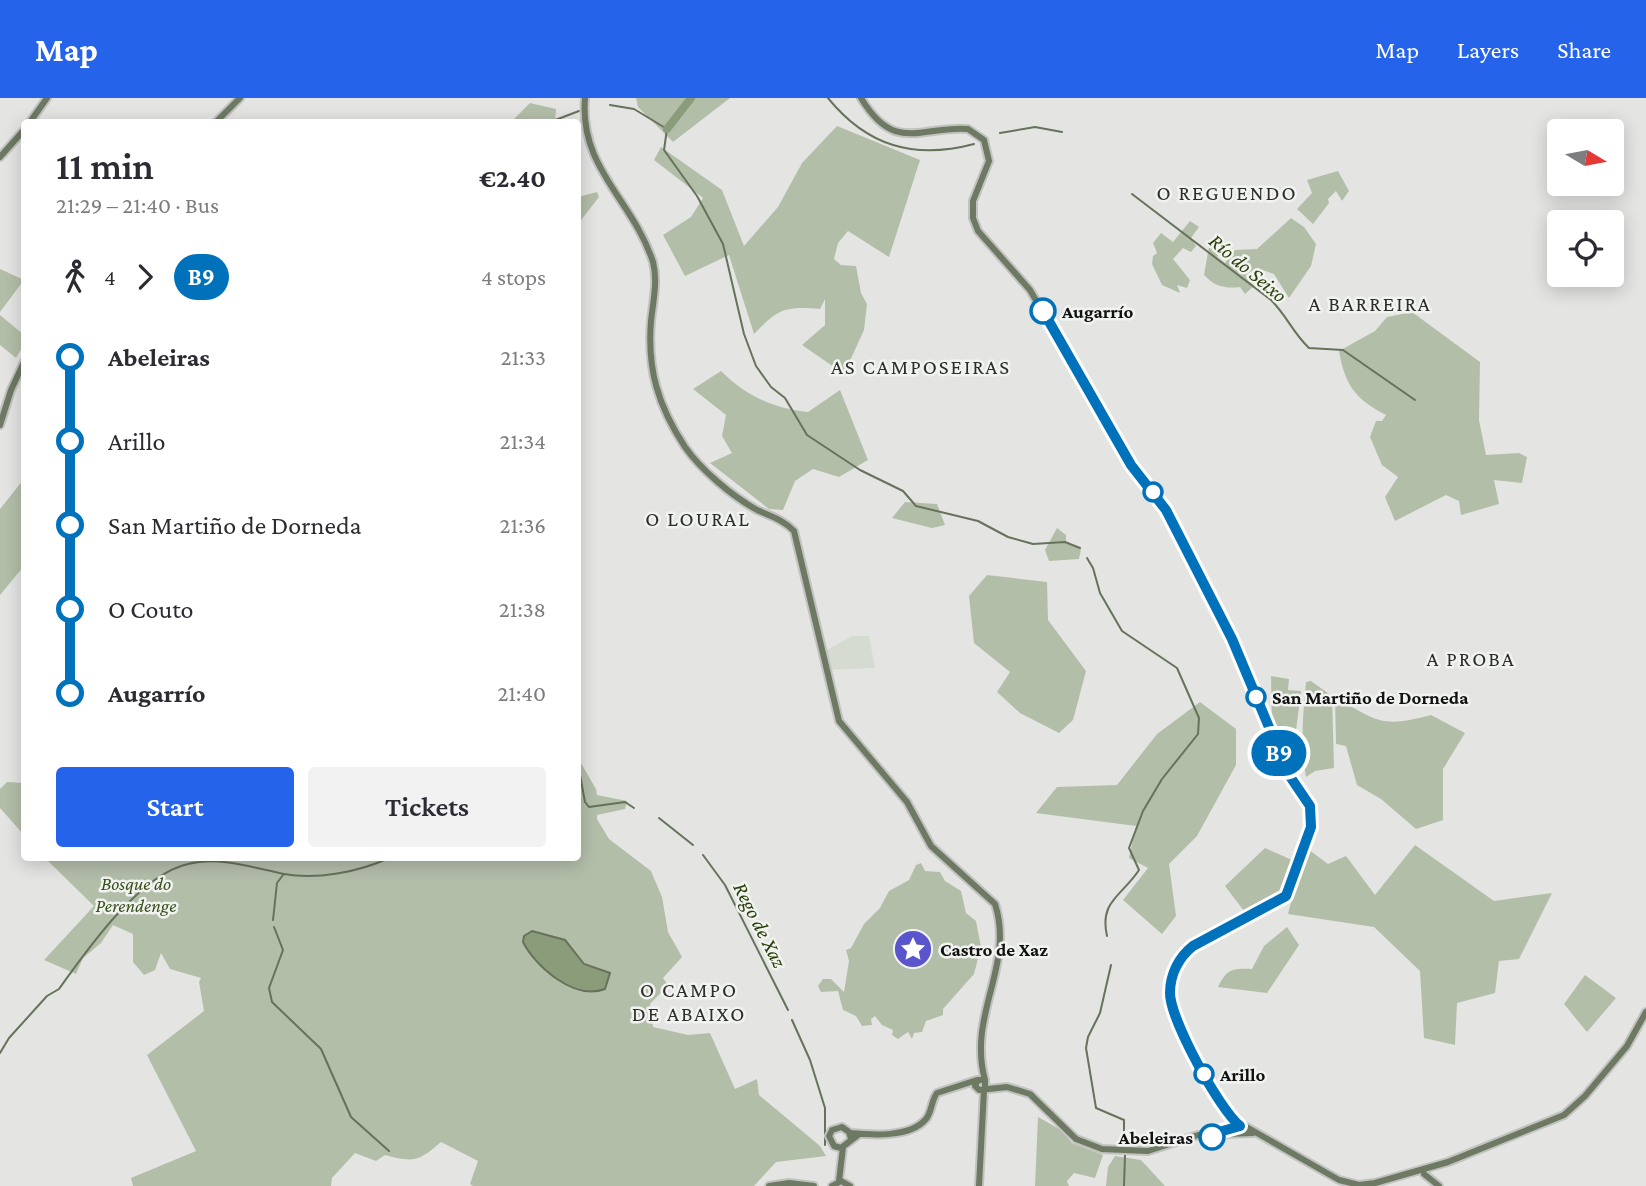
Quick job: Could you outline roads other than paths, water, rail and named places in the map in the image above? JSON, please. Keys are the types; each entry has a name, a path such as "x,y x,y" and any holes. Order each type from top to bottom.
{"street":[{"path":"32,119 47,98"},
{"path":"219,119 240,98"},
{"path":"585,98 584,124 591,151 606,180 633,215 654,266 649,352 652,377 663,410 685,448 706,471 748,504 794,531 839,721 907,802 931,846 987,893 995,904 1000,951 982,1021 979,1186"},
{"path":"861,98 872,113 885,123 911,135 959,128 973,131 984,140 989,161 973,201 973,218 978,231 1030,290 1131,465 1166,510 1232,639 1289,775 1310,806 1312,820 1297,859 1290,891 1271,906 1193,946 1179,961 1171,981 1170,996 1176,1015 1216,1100 1238,1129"},
{"path":"0,157 21,133"},
{"path":"0,425 21,368"},
{"path":"832,1186 844,1181 840,1147 850,1136 892,1134 916,1126 928,1116 937,1093 981,1085 1030,1094 1076,1139 1102,1149 1148,1151 1198,1135 1220,1134 1238,1129 1255,1132 1280,1144 1325,1173 1352,1184 1368,1185 1422,1174 1569,1112 1627,1046 1646,1012"},
{"path":"840,1147 830,1140 832,1130 842,1126 850,1136"},
{"path":"1422,1174 1439,1186"},
{"path":"769,1186 789,1182 814,1186"}],"waterway":[{"path":"667,129 691,98"},
{"name":"Río do Seixo","path":"828,98 859,128 893,145 931,150 974,144"},
{"path":"610,105 634,109 667,129 664,150 697,196 723,244 744,334 756,366 771,387 785,398 807,435 860,470 903,491 916,506 978,521 1008,537 1033,544 1065,542 1080,548"},
{"path":"558,119 579,111"},
{"name":"Río do Seixo","path":"1000,133 1035,127 1062,132"},
{"name":"Río do Seixo","path":"1132,194 1271,300 1309,348 1343,350 1415,400"},
{"path":"1087,558 1093,568 1100,593 1122,631 1177,668 1199,718 1198,734 1162,779 1143,811 1129,848 1139,870 1109,907 1105,924 1107,936"},
{"name":"Rego de Xaz","path":"581,780 585,802 589,807 625,802 634,808"},
{"name":"Rego de Xaz","path":"659,818 693,845"},
{"name":"Rego de Xaz","path":"703,855 725,885 788,1010"},
{"path":"0,1053 9,1038 47,996 59,989 99,935 133,898 170,871 188,864 212,861"},
{"path":"212,861 296,876 351,871 382,861"},
{"path":"273,920 277,883 283,875"},
{"path":"274,927 283,950 269,988 272,1002 321,1049 351,1117 389,1151"},
{"path":"1111,965 1100,1013 1088,1037 1086,1048 1096,1108 1124,1120 1124,1147"},
{"name":"Rego de Xaz","path":"792,1020 810,1060 825,1108 825,1145"},
{"path":"1124,1186 1125,1155"}],"place":[{"name":"Augarrío","path":"1043,311"},
{"name":"San Martiño de Dorneda","path":"1256,697"},
{"name":"Castro de Xaz","path":"913,949"},
{"name":"Arillo","path":"1204,1074"},
{"name":"Abeleiras","path":"1212,1137"}],"district":[{"name":"O REGUENDO","path":"1227,193"},
{"name":"A BARREIRA","path":"1370,304"},
{"name":"AS CAMPOSEIRAS","path":"921,367"},
{"name":"O LOURAL","path":"698,519"},
{"name":"A PROBA","path":"1471,659"},
{"name":"O CAMPO DE ABAIXO","path":"689,1002"}],"park label":[{"name":"Bosque do Perendenge","path":"136,894"}]}
